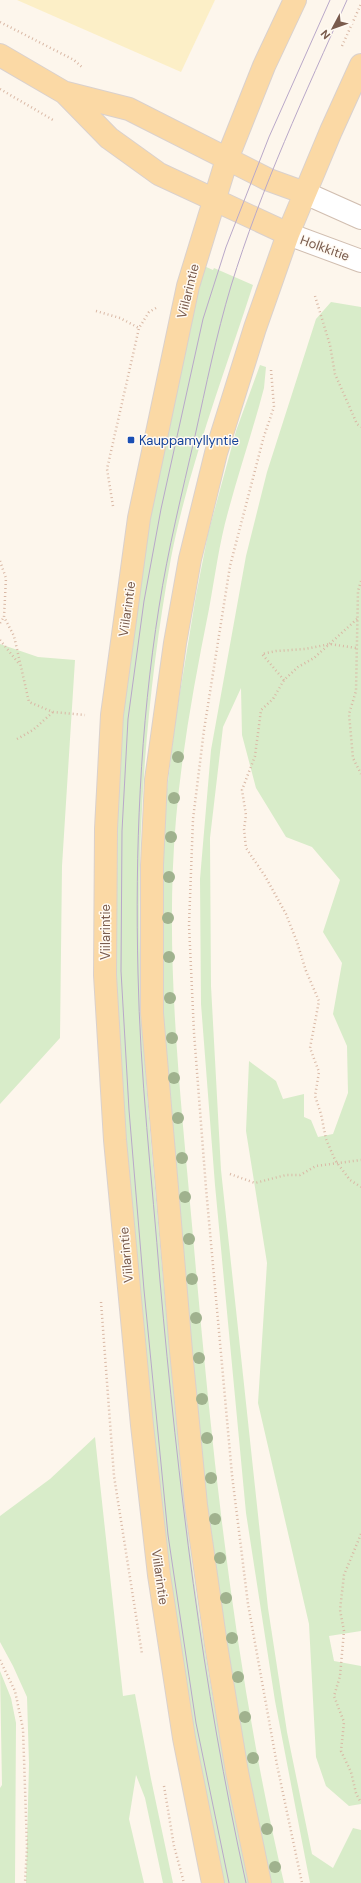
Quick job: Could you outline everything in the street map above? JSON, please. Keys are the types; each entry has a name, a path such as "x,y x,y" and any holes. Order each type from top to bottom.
{"main road":[{"name":"Viilarintie","path":"213,1883 184,1738 159,1575 141,1417 115,1140 105,968 106,829 112,715 139,518 188,286 213,198 226,159 261,72 295,0"},
{"path":"0,56 65,93 128,109 269,180 305,193"},
{"path":"260,1883 236,1765 216,1645 196,1505 171,1246 152,1013 152,865 156,780 175,642 190,559 216,453 288,234 361,65"},
{"path":"65,93 109,138 159,174 288,234"}],"street":[{"path":"305,193 361,218"},
{"name":"Holkkitie","path":"288,234 361,261"}],"path":[{"path":"0,22 74,60"},
{"path":"0,89 48,119"},
{"path":"315,296 330,345 335,374 357,424 361,427"},
{"path":"96,311 120,318 139,328"},
{"path":"274,407 264,436 230,566 204,730 193,819 189,925 194,1033 205,1180 233,1482 248,1604 277,1765 302,1883"},
{"path":"0,560 6,578 4,616 0,623"},
{"path":"361,581 358,591 356,692 349,714 352,758 361,774"},
{"path":"4,616 14,636 29,702 53,712 89,715"},
{"path":"357,619 314,658 298,667 284,680 273,699 261,710 255,756 242,790 246,815 244,829 246,848 265,876 286,914 298,942 306,972 319,1001 310,1048 319,1072 315,1096 321,1114 326,1139 338,1163 350,1180 361,1187"},
{"path":"0,640 20,665"},
{"path":"284,680 262,654 305,650 330,644 356,648"},
{"path":"18,739 33,730 53,712"},
{"path":"230,1174 255,1183 286,1175 300,1175 316,1166 361,1160"},
{"path":"361,1534 344,1574 340,1610 344,1631 340,1676 334,1696 344,1722 342,1751 351,1772 356,1793 361,1803"},
{"path":"0,1660 15,1691 23,1729 27,1847 25,1883"}],"green space":[{"path":"204,266 213,270 214,268 253,285 197,454 187,489 171,558 163,607 150,706 142,805 139,905 141,996 149,1117 163,1279 189,1542 212,1693 250,1883 219,1883 169,1605 115,1049 116,767 138,580 193,305"},
{"path":"331,302 361,307 361,1631 329,1636 334,1661 361,1666 361,1804 349,1806 326,1786 316,1757 309,1624 258,1403 267,1263 246,1131 249,1061 276,1081 283,1099 304,1094 304,1117 311,1120 318,1137 333,1134 348,1093 347,1046 333,1014 342,963 323,932 340,880 312,847 286,837 256,788 242,735 241,688 223,727 210,838 211,986 221,1170 268,1608 287,1732 312,1854 333,1868 353,1828 361,1830 361,1883 310,1883 275,1701 246,1513 215,1185 201,1004 200,879 211,750 246,556 267,472 316,319"},
{"path":"260,365 266,367 264,388 225,524 190,714 176,819 172,923 173,976 179,1080 200,1318 217,1480 238,1642 251,1723 284,1883 269,1883 226,1656 199,1440 160,978 163,822 176,717 196,595 208,534 236,431"},
{"path":"0,644 38,657 75,660 62,866 60,1038 0,1104"},
{"path":"95,1437 123,1696 135,1694 173,1883 163,1883 145,1798 136,1775 129,1819 144,1883 26,1883 29,1764 27,1697 0,1642 0,1516 50,1479"},
{"path":"0,1671 11,1698 16,1723 15,1883 0,1883 0,1788 2,1785"}],"sand":[{"path":"17,0 215,0 181,72"}],"tram line":[{"path":"229,1883 196,1723 168,1535 144,1290 129,1110 121,971 122,831 128,719 144,601 161,509 203,319 226,247 269,137 330,0"},
{"path":"246,1883 230,1809 204,1659 193,1584 167,1357 147,1127 139,1012 137,881 140,789 147,698 159,607 176,521 221,324 231,286 256,213 300,106 347,0"}],"place":[{"name":"Kauppamyllyntie","path":"131,440"}]}
